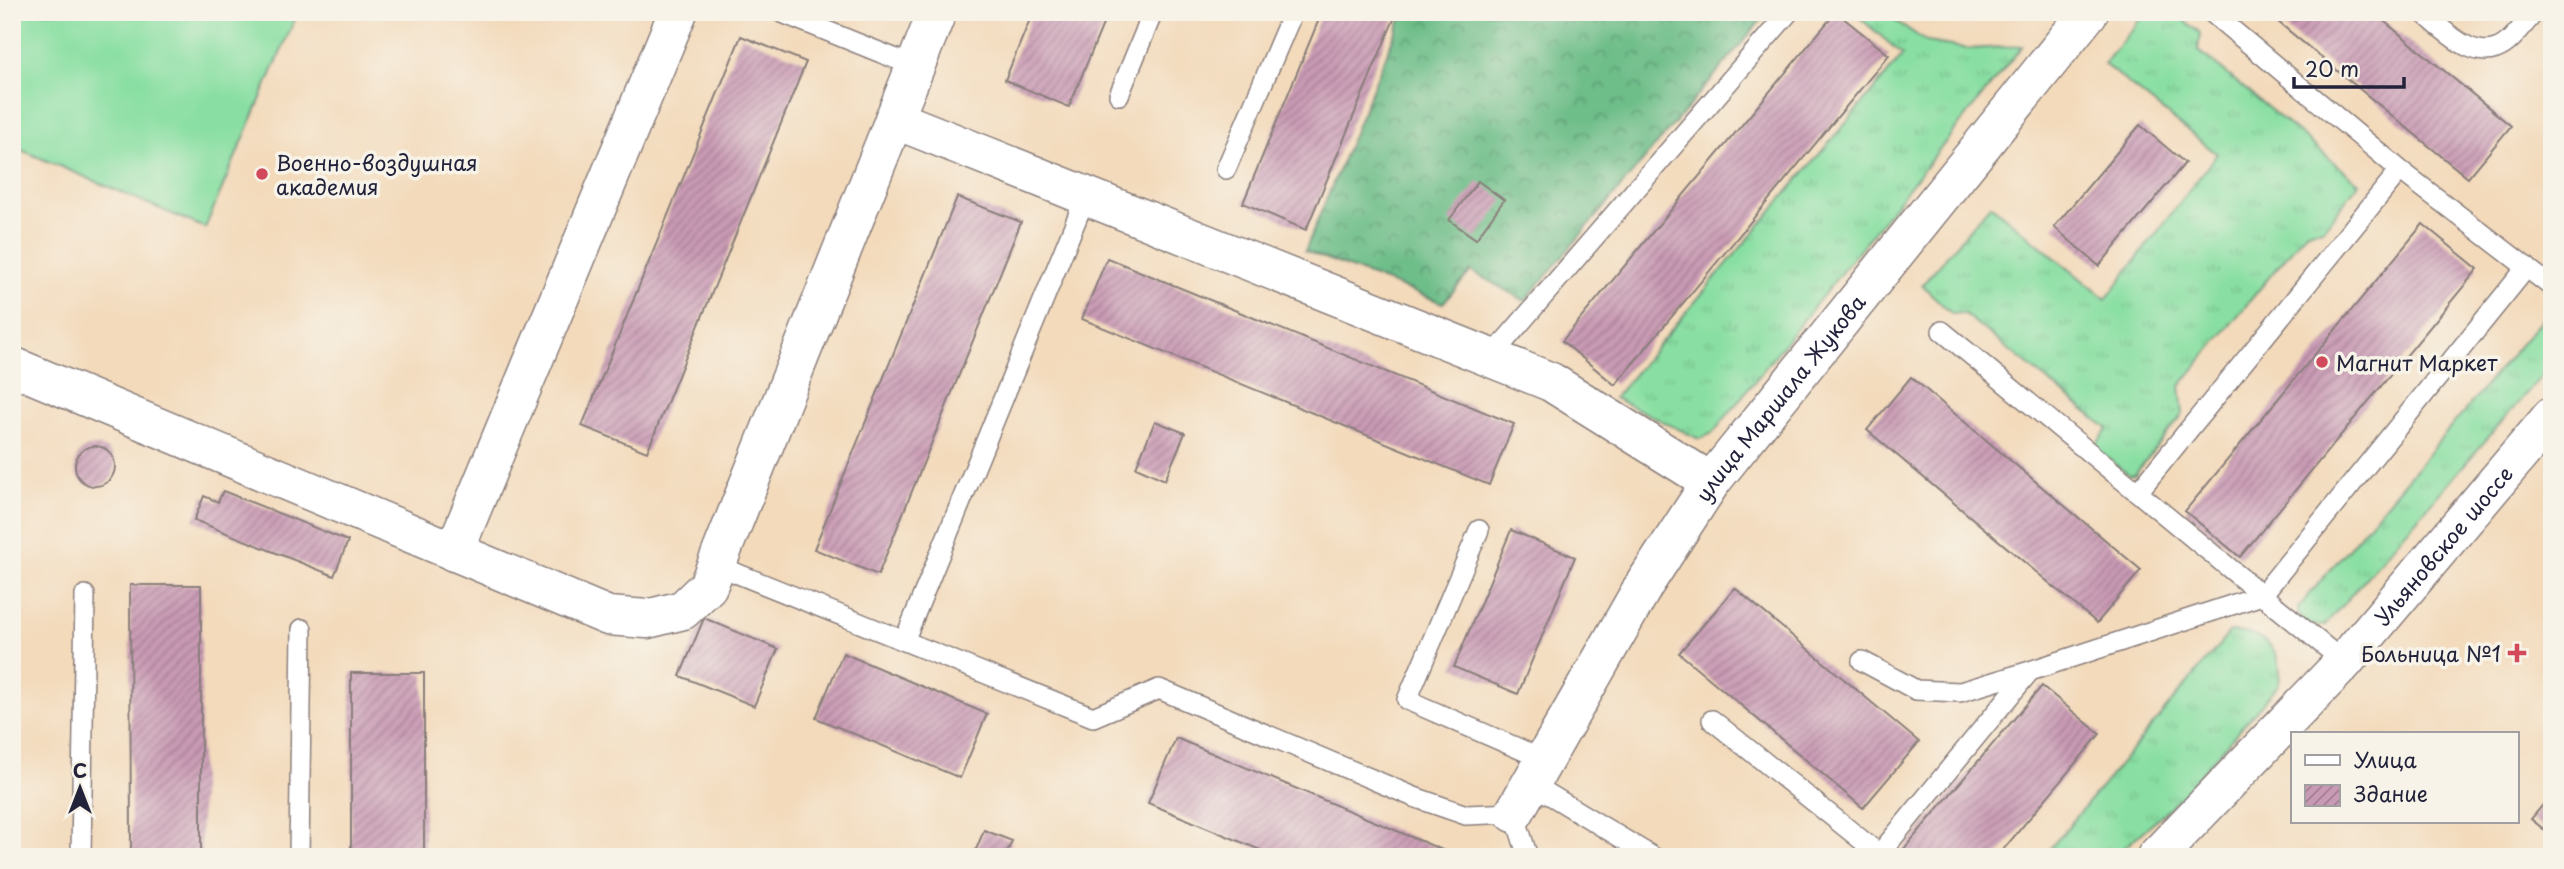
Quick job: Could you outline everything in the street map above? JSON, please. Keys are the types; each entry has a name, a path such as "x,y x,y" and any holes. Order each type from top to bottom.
{"street":[{"path":"454,552 678,12"},
{"path":"12,366 608,617 647,619 683,610 708,586 937,12"},
{"name":"улица Маршала Жукова","path":"1530,785 1644,585 1711,482 2089,12"},
{"path":"894,119 1551,382 1711,482"},
{"name":"Ульяновское шоссе","path":"2156,857 2344,662 2552,416"}],"lane":[{"path":"780,12 916,67"},
{"path":"1119,95 1153,12"},
{"path":"1226,169 1293,12"},
{"path":"1490,358 1789,12"},
{"path":"2211,12 2400,170 2552,287"},
{"path":"2422,12 2472,49 2489,50 2504,46 2535,12"},
{"path":"2138,492 2400,170"},
{"path":"905,639 1086,196"},
{"path":"1862,661 1916,690 1960,692 2262,595 2527,267"},
{"path":"1942,331 2344,662"},
{"path":"1479,530 1407,700 1530,785 1653,857"},
{"path":"716,565 1093,717 1159,689 1427,802 1466,815 1530,785"},
{"path":"81,857 85,595"},
{"path":"299,857 302,629"},
{"path":"1712,720 1878,855 2030,671"},
{"path":"1528,857 1530,785"}],"green space":[{"path":"12,12 298,12 205,228 12,146"},
{"path":"1404,12 1768,12 1525,301 1471,271 1443,303 1305,251"},
{"path":"1853,12 1883,12 1927,42 1969,49 2022,46 1713,433 1699,439 1614,398 1903,55"},
{"path":"2146,12 2174,12 2200,33 2198,50 2359,183 2323,229 2307,231 2180,386 2183,414 2135,474 2129,475 2094,447 2108,429 1963,313 1952,314 1922,285 1990,205 2106,299 2217,154 2104,64"},
{"path":"2552,307 2552,364 2324,626 2308,625 2298,614 2298,608"},
{"path":"2230,632 2252,635 2269,644 2278,661 2279,684 2179,799 2114,857 2043,857"}],"building":[{"path":"1033,12 1108,12 1069,107 1005,80"},
{"path":"1322,12 1397,12 1306,230 1243,203"},
{"path":"1836,12 1889,55 1615,385 1562,341"},
{"path":"2266,12 2373,12 2511,126 2468,178"},
{"path":"741,36 806,62 647,452 582,426"},
{"path":"2140,125 2185,163 2099,266 2054,227"},
{"path":"1478,181 1504,200 1476,239 1449,220"},
{"path":"957,197 1021,222 878,575 814,549"},
{"path":"2423,224 2478,269 2240,557 2185,511"},
{"path":"1107,258 1514,424 1489,485 1082,319"},
{"path":"1911,377 2141,570 2097,623 1867,430"},
{"path":"1155,421 1185,433 1165,480 1136,467"},
{"path":"95,446 103,447 109,452 114,458 114,474 109,480 103,485 95,486 87,485 81,480 76,474 75,466 76,458 81,452 87,447"},
{"path":"223,491 348,541 334,576 194,520 204,496 218,502"},
{"path":"1511,530 1575,557 1518,694 1454,667"},
{"path":"130,585 201,585 201,857 131,857"},
{"path":"1735,588 1919,742 1863,808 1679,653"},
{"path":"704,618 778,649 754,706 680,676"},
{"path":"843,653 987,714 960,778 816,718"},
{"path":"351,673 424,673 424,857 351,857"},
{"path":"2042,686 2100,734 1997,857 1897,857"},
{"path":"1176,738 1459,857 1277,857 1148,803"},
{"path":"2552,794 2552,836 2531,819"},
{"path":"984,830 1012,841 1005,857 973,857"}],"place":[{"name":"Военно-воздушная академия","path":"262,174"},
{"name":"Магнит Маркет","path":"2322,362"},
{"name":"Больница №1","path":"2517,653"}]}
